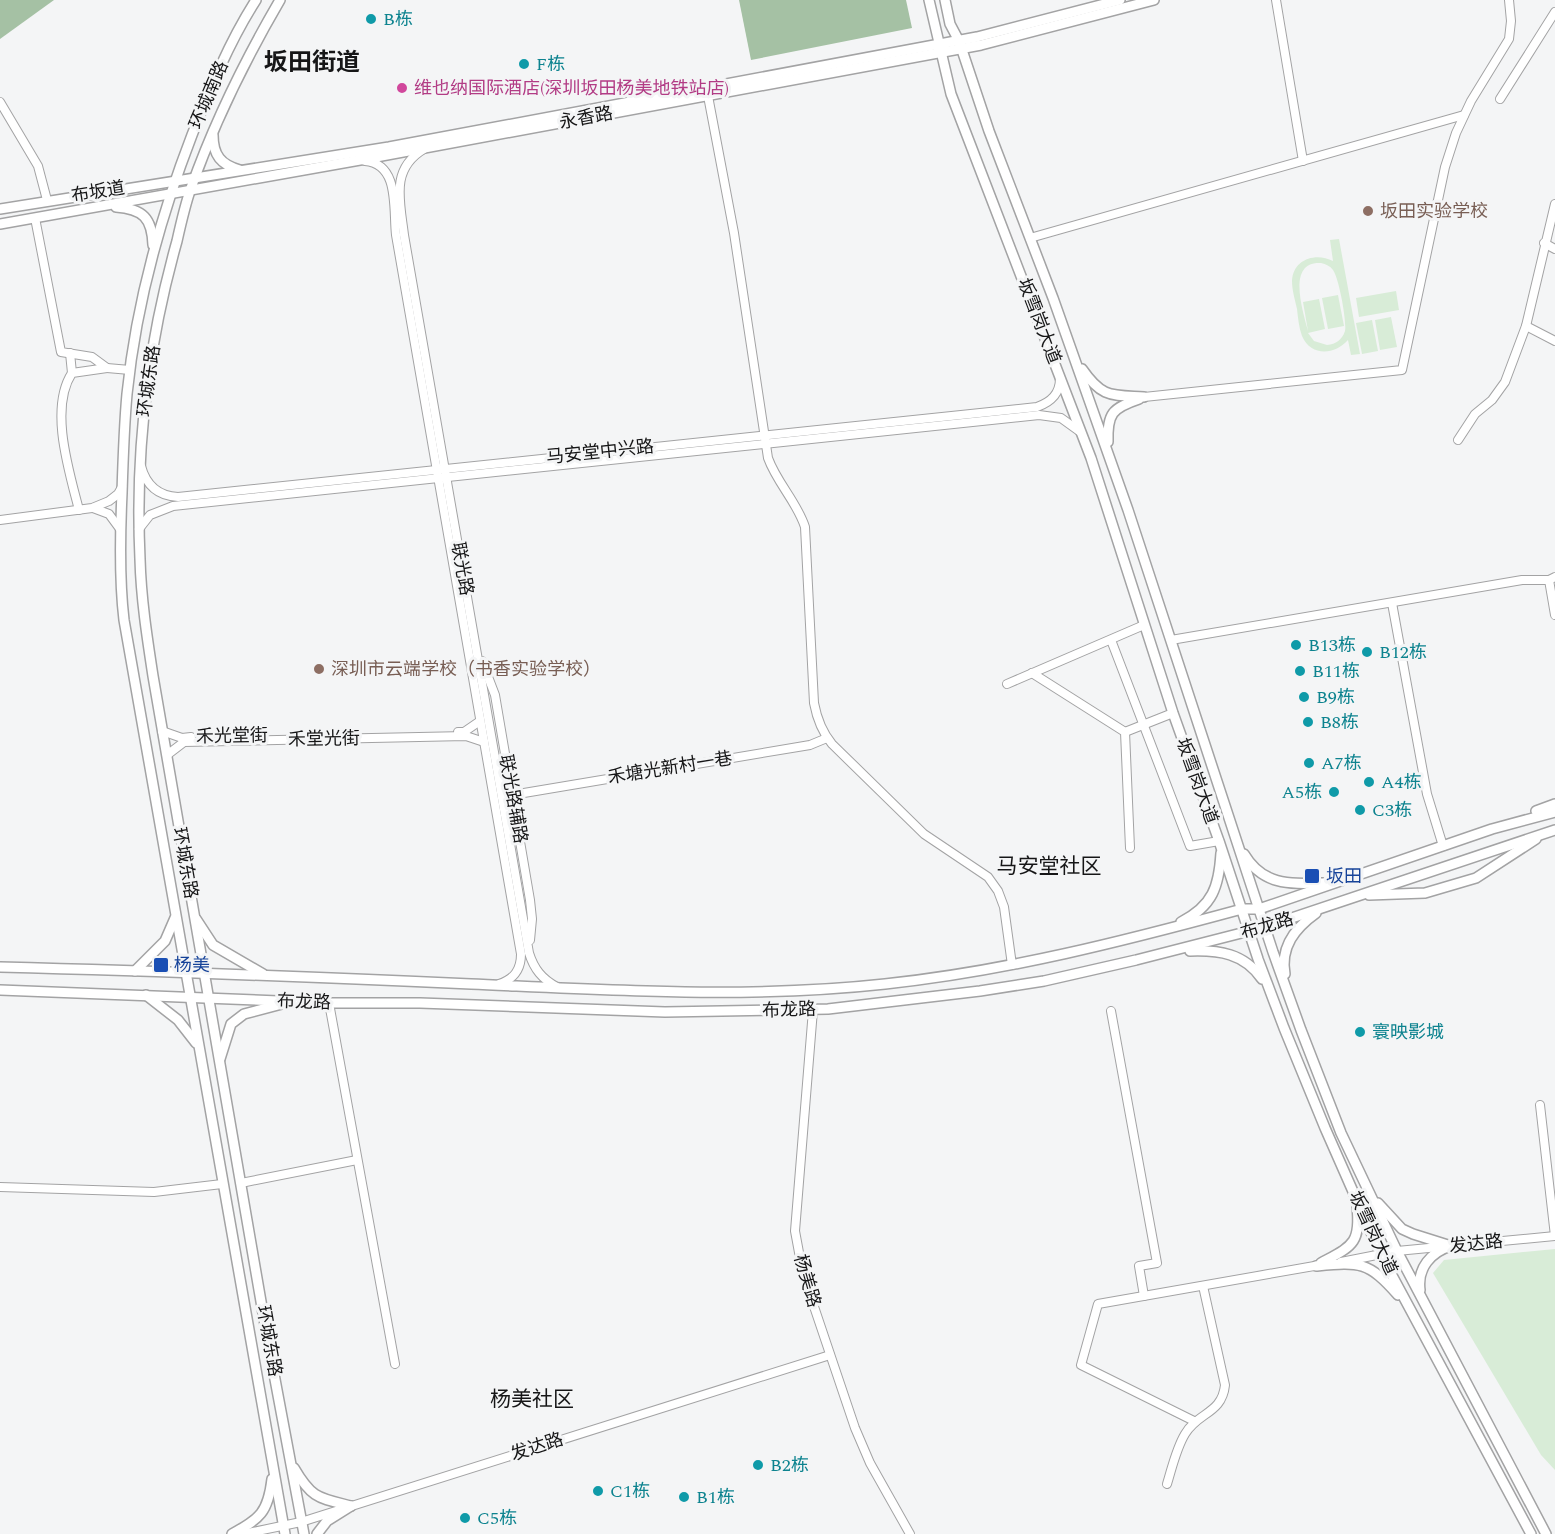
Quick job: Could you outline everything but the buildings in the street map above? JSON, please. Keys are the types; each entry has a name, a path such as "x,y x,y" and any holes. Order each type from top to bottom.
{"main road":[{"name":"环城南路","path":"170,194 214,81 242,22 256,0"},
{"name":"环城南路","path":"191,190 230,93 280,0"},
{"name":"坂雪岗大道","path":"929,0 951,94 1081,433 1173,713 1269,988 1325,1128 1381,1255 1531,1534"},
{"name":"坂雪岗大道","path":"945,0 950,24 960,45 989,131 1108,452 1265,927 1289,997 1341,1132 1397,1251 1546,1534"},
{"name":"永香路","path":"960,45 1120,0"},
{"name":"永香路","path":"195,177 389,147 960,45 1154,0"},
{"name":"永香路","path":"191,190 708,96 940,48"},
{"path":"213,133 217,157 223,164 242,171"},
{"name":"布坂道","path":"0,209 195,177"},
{"name":"布坂道","path":"0,224 191,190"},
{"name":"环城东路","path":"191,190 167,276 152,355 143,422 139,528 145,620 208,998 304,1534"},
{"name":"环城东路","path":"170,194 153,254 130,370 121,529 120,573 124,620 284,1530"},
{"path":"105,206 128,208 145,216 150,224 153,254"},
{"path":"1074,357 1099,390 1110,395 1144,397"},
{"path":"1108,452 1107,424 1112,413 1122,404 1144,397"},
{"path":"1492,829 1555,804"},
{"name":"布龙路","path":"0,966 686,992 816,990 886,984 1012,965 1109,944 1242,909 1259,909 1492,829 1555,812"},
{"path":"1357,896 1425,893 1476,878 1552,831"},
{"name":"布龙路","path":"0,990 329,1003 665,1012 813,1010 903,1001 1044,981 1249,932 1552,831"},
{"path":"1164,930 1188,918 1202,908 1212,896 1217,883 1220,844"},
{"path":"1238,844 1256,871 1270,879 1286,883 1335,883"},
{"path":"1289,997 1284,969 1287,945 1304,922 1327,906"},
{"path":"135,971 165,941 174,925 176,913"},
{"path":"194,917 213,945 265,975"},
{"path":"1173,951 1209,950 1235,956 1258,973 1269,988"},
{"path":"146,995 178,1020 198,1046"},
{"path":"220,1061 231,1024 244,1014 292,1001"},
{"path":"1369,1192 1402,1229 1451,1246"},
{"path":"1316,1266 1346,1249 1356,1237 1359,1226 1356,1197"},
{"path":"1424,1302 1419,1284 1423,1267 1435,1253 1451,1246"},
{"path":"1316,1266 1347,1263 1369,1268 1378,1274 1409,1307"},
{"path":"291,1463 303,1485 312,1494 351,1506"},
{"path":"232,1534 255,1520 266,1508 270,1497 273,1468"},
{"path":"317,1534 327,1521 351,1506"}],"street":[{"path":"1276,0 1304,161"},
{"path":"1144,397 1402,370 1445,167 1464,115 1509,39 1511,30 1509,0"},
{"path":"1500,99 1555,12"},
{"path":"708,96 734,233 766,443 772,469 801,515 805,527 814,704 817,717 827,738 924,834 988,877 998,891 1004,907 1012,965"},
{"path":"0,102 38,166 47,200"},
{"path":"1030,238 1464,115"},
{"name":"联光路","path":"426,148 408,161 403,169 400,184 404,235 480,721 521,954 515,976 501,984 493,985"},
{"name":"联光路","path":"360,160 379,164 386,170 392,185 396,235 476,647 529,954 535,969 558,988"},
{"path":"1458,440 1475,414 1492,400 1505,382 1526,326 1555,204"},
{"path":"35,218 61,352 92,357 107,368"},
{"path":"1545,243 1555,249"},
{"path":"1526,326 1555,341"},
{"path":"70,353 72,373 65,383 61,406 69,468 79,510"},
{"path":"72,373 107,368 130,370"},
{"name":"马安堂中兴路","path":"139,528 150,515 173,506 764,434 1037,407 1046,404 1058,391 1059,374"},
{"name":"马安堂中兴路","path":"140,459 149,485 163,495 178,497 766,443 1039,415 1061,418 1071,423 1081,433"},
{"path":"0,520 92,508 109,501 122,488"},
{"path":"92,508 109,514 121,529"},
{"path":"1171,640 1522,580 1552,578 1555,615"},
{"path":"1392,603 1426,794 1443,846"},
{"path":"1007,684 1144,625"},
{"path":"1111,640 1190,846 1220,844"},
{"name":"联光路辅路","path":"476,647 495,694 530,900 532,919 529,954"},
{"path":"1032,674 1125,732"},
{"path":"1125,732 1173,713"},
{"name":"禾光堂街","path":"162,731 182,738 464,732 480,721"},
{"path":"1125,732 1130,848"},
{"name":"禾堂光街","path":"166,755 184,742 466,736 484,742"},
{"name":"禾塘光新村一巷","path":"512,795 810,745 827,738"},
{"path":"329,1003 395,1364"},
{"name":"杨美路","path":"813,1010 795,1231 803,1274 855,1428 870,1463 910,1534"},
{"path":"1111,1011 1157,1263 1139,1266 1144,1296"},
{"path":"1540,1105 1555,1236"},
{"path":"241,1184 357,1160"},
{"path":"0,1187 154,1192 222,1184"},
{"name":"发达路","path":"1194,1421 1081,1365 1098,1304 1397,1251 1555,1236"},
{"path":"1167,1484 1183,1437 1194,1421 1215,1409 1224,1397 1225,1385 1203,1286"},
{"name":"发达路","path":"243,1534 284,1530 301,1522 830,1355"}],"green space":[{"path":"0,0 54,0 0,39"},
{"path":"739,0 906,0 912,28 751,60"},
{"path":"1339,239 1360,354 1351,355 1348,340 1337,349 1330,351 1324,352 1311,348 1300,330 1292,288 1293,273 1296,267 1307,259 1320,257 1333,261 1330,240","holes":["1321,263 1331,267 1338,282 1345,326 1344,334 1340,339 1336,343 1327,345 1314,341 1308,333 1325,329 1319,299 1303,302 1308,331 1300,289 1300,278 1304,270 1310,265"]},
{"path":"1396,291 1399,310 1359,317 1356,298"},
{"path":"1338,295 1344,326 1328,329 1322,298"},
{"path":"1391,317 1397,347 1380,350 1375,320"},
{"path":"1372,320 1378,351 1362,354 1356,323"},
{"path":"1555,1249 1555,1470 1541,1455 1433,1273 1444,1260"}],"place":[{"name":"B栋","path":"371,19"},
{"name":"F栋","path":"524,64"},
{"name":"维也纳国际酒店(深圳坂田杨美地铁站店)","path":"402,88"},
{"name":"坂田实验学校","path":"1368,211"},
{"name":"B13栋","path":"1296,645"},
{"name":"B12栋","path":"1367,652"},
{"name":"深圳市云端学校（书香实验学校）","path":"319,669"},
{"name":"B11栋","path":"1300,671"},
{"name":"B9栋","path":"1304,697"},
{"name":"B8栋","path":"1308,722"},
{"name":"A7栋","path":"1309,763"},
{"name":"A4栋","path":"1369,782"},
{"name":"A5栋","path":"1334,792"},
{"name":"C3栋","path":"1360,810"},
{"name":"坂田","path":"1312,876"},
{"name":"杨美","path":"161,965"},
{"name":"寰映影城","path":"1360,1032"},
{"name":"B2栋","path":"758,1465"},
{"name":"C1栋","path":"598,1491"},
{"name":"B1栋","path":"684,1497"},
{"name":"C5栋","path":"465,1518"}],"district":[{"name":"坂田街道","path":"312,63"},
{"name":"马安堂社区","path":"1049,867"},
{"name":"杨美社区","path":"532,1400"}]}
